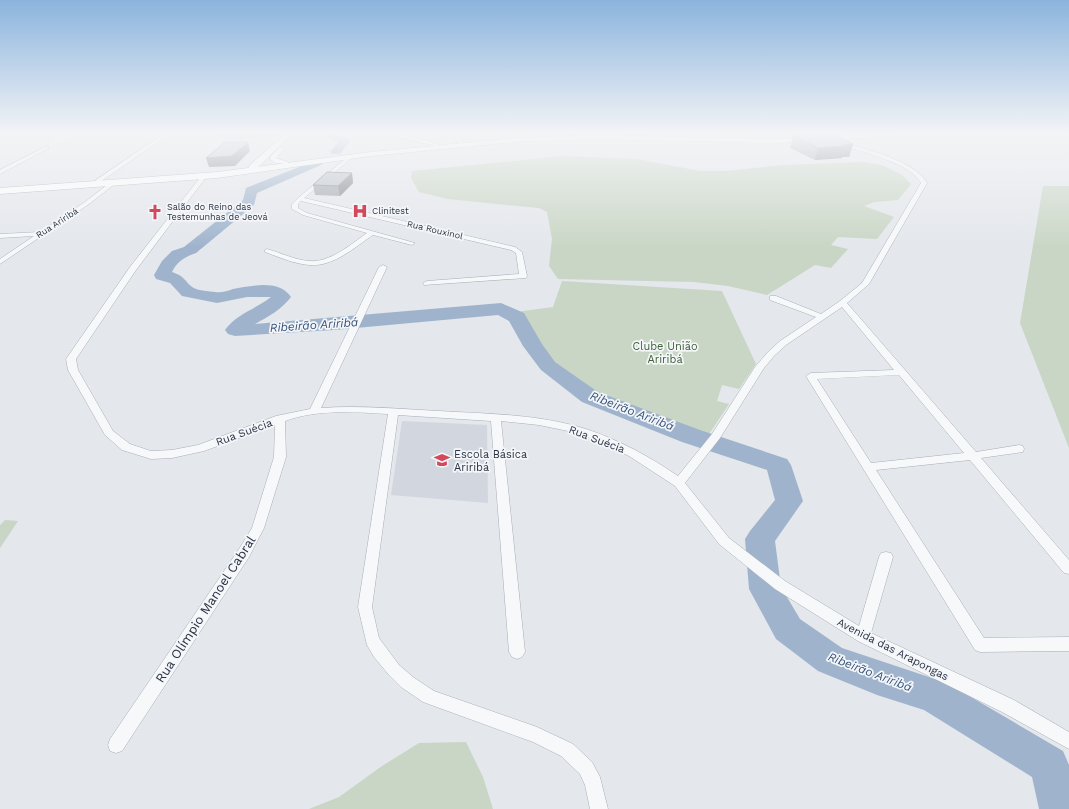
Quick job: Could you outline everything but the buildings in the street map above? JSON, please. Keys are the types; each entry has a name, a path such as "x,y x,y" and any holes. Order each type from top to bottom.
{"main road":[{"path":"0,189 226,171"},
{"path":"0,189 113,183 204,176 240,171"}],"street":[{"path":"98,181 113,171"},
{"path":"334,171 300,199 294,207 305,214 412,243"},
{"path":"680,483 716,436 760,367 771,354 784,343 843,303 868,279 924,182 921,176 912,171"},
{"name":"Rua Suécia","path":"204,176 121,285 71,359 71,365 109,433 126,447 151,455 172,454 200,448 280,418 314,411 344,409 496,418 550,424 585,432 607,440 642,458 680,483"},
{"name":"Rua Ariribá","path":"0,262 87,203 113,183"},
{"name":"Rua Rouxinol","path":"300,199 513,248 519,252 523,276 427,283"},
{"path":"267,251 310,263 320,262 338,255 373,232"},
{"path":"0,236 40,234"},
{"path":"314,411 383,267"},
{"path":"773,298 822,317"},
{"path":"843,303 1069,569"},
{"path":"902,372 811,376 980,645 1069,644"},
{"path":"393,412 365,607 372,640 379,652 394,670 407,682 429,697 537,735 567,750 586,768 594,783 599,809"},
{"name":"Rua Olímpio Manoel Cabral","path":"116,745 244,553 258,528 280,457 280,418"},
{"path":"496,418 517,652"},
{"path":"868,467 973,456 1019,449"},
{"name":"Avenida das Arapongas","path":"680,483 714,530 741,555 780,585 863,636 1008,706 1069,741"},
{"path":"863,636 886,557"}],"shaded area":[{"name":"Escola Básica Ariribá","path":"402,421 487,425 488,503 391,495"}],"green space":[{"path":"412,171 894,171 902,175 911,184 898,200 874,202 864,206 894,217 877,239 838,237 831,245 848,249 831,268 815,265 767,295 728,286 694,282 558,279 549,266 552,239 547,212 539,208 448,199 419,192 411,178"},
{"path":"1043,186 1069,186 1069,448 1020,323"},
{"name":"Clube União Ariribá","path":"562,281 722,291 756,364 739,389 722,385 717,401 729,404 707,437 595,394 552,365 536,346 516,312 553,307"},
{"path":"5,520 18,521 0,548 0,525"},
{"path":"466,742 483,777 493,809 309,809 339,797 382,766 419,743"}],"waterway":[{"name":"Ribeirão Ariribá","path":"299,171 251,191 249,202 190,250 178,254 168,264 162,275 176,279 188,292 217,298 247,292 274,291 282,297 266,310 240,324 235,330 334,324 501,309 517,317 533,346 548,366 590,397 691,436 778,465 789,501 760,539 765,589 788,629 830,660 877,678 934,696 1049,765 1060,809"}],"place":[{"name":"Clinitest","path":"360,211"},
{"name":"Salão do Reino das Testemunhas de Jeová","path":"155,212"},
{"name":"Escola Básica Ariribá","path":"442,460"}]}
